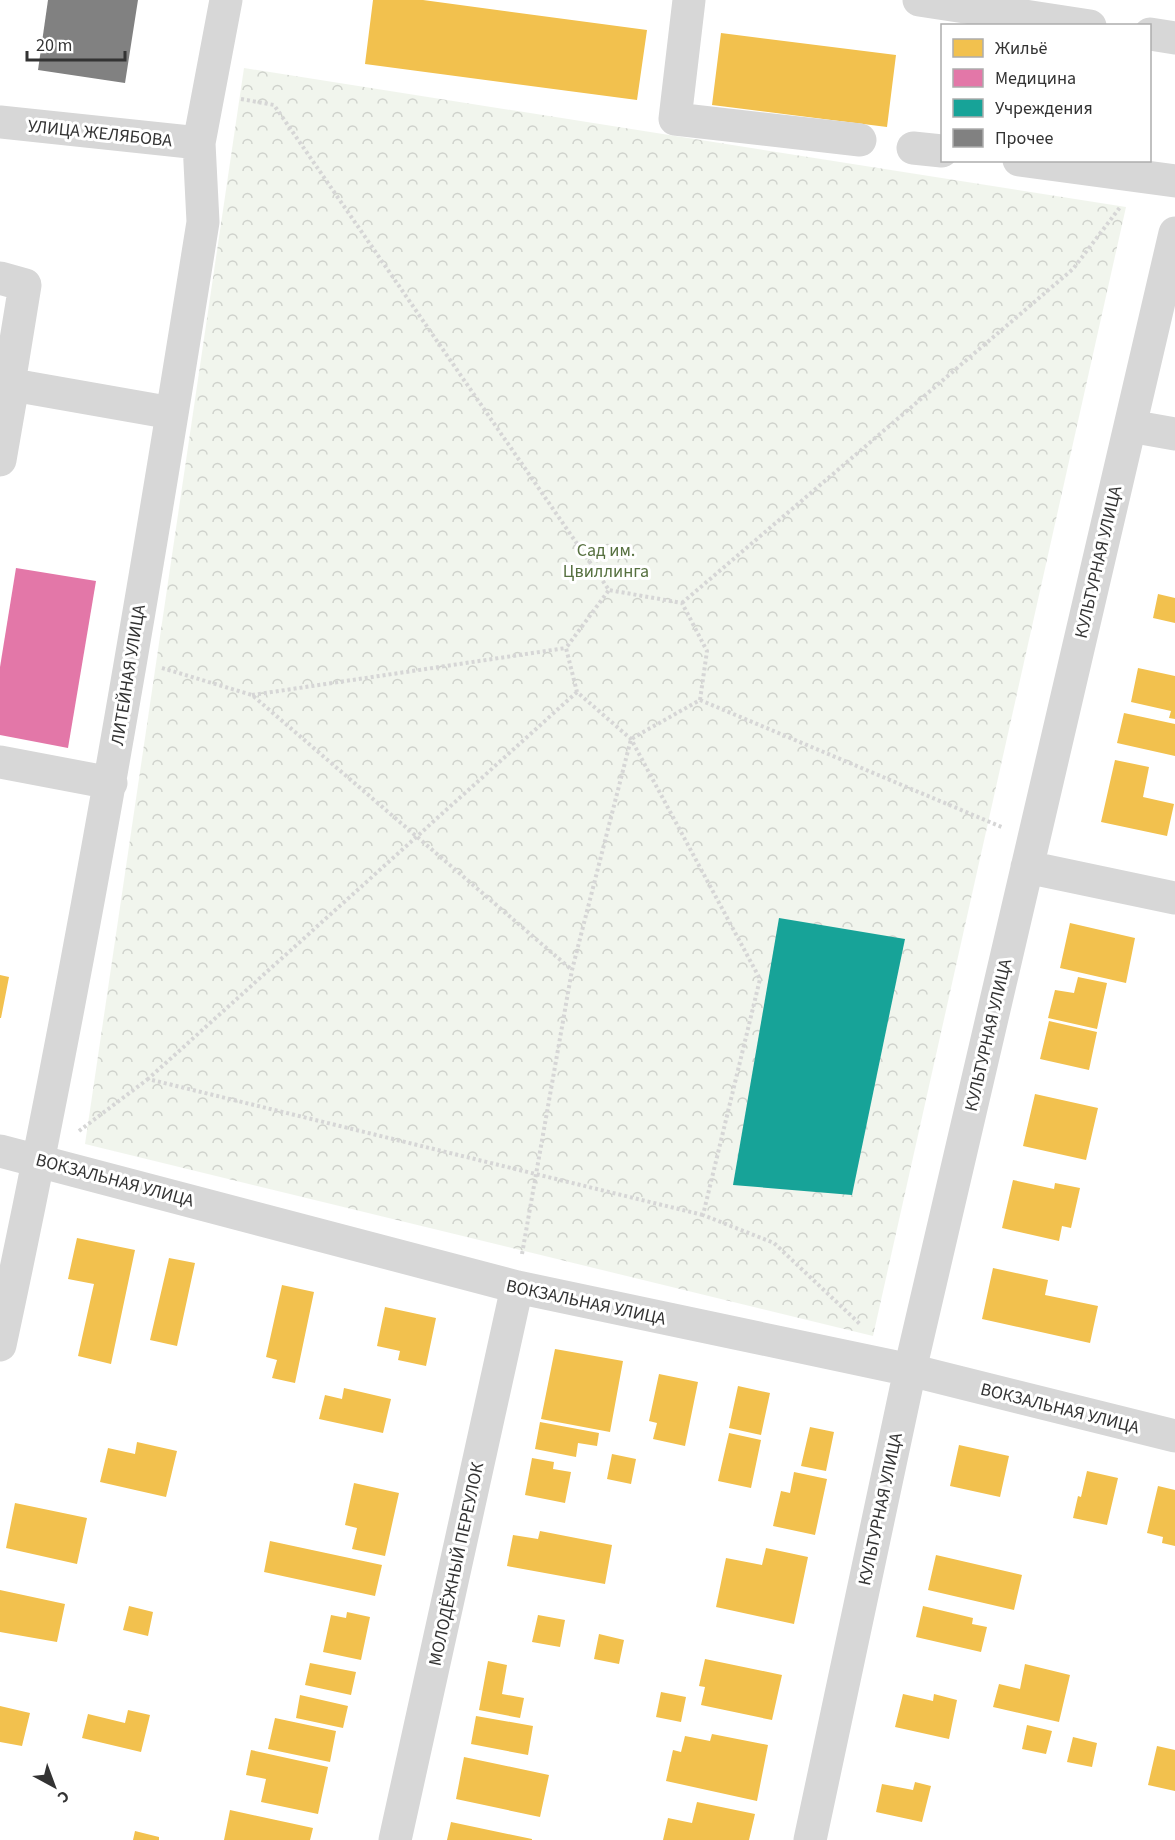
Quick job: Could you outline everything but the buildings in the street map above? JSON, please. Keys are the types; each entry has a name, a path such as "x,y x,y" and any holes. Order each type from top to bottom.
{"street":[{"name":"ЛИТЕЙНАЯ УЛИЦА","path":"0,1346 40,1159 111,783 203,222 199,143 226,0"},
{"path":"689,0 675,118 860,140"},
{"path":"919,0 1077,24"},
{"path":"1151,34 1175,38"},
{"name":"УЛИЦА ЖЕЛЯБОВА","path":"0,122 199,143"},
{"path":"1035,162 1160,178"},
{"name":"КУЛЬТУРНАЯ УЛИЦА","path":"810,1840 910,1371 1175,233"},
{"path":"0,278 26,285 10,377 13,385 0,460"},
{"path":"13,385 172,413"},
{"path":"1130,426 1175,434"},
{"path":"0,762 111,783"},
{"path":"1027,867 1175,898"},
{"name":"ВОКЗАЛЬНАЯ УЛИЦА","path":"0,1151 40,1159 517,1287 910,1371 1175,1436"},
{"name":"МОЛОДЁЖНЫЙ ПЕРЕУЛОК","path":"395,1840 517,1287"}],"path":[{"path":"208,93 274,105 609,590 682,603"},
{"path":"682,603 1073,269 1160,178"},
{"path":"252,695 566,648 609,590"},
{"path":"682,603 706,651 700,700"},
{"path":"566,648 577,692 631,739 760,979 704,1215"},
{"path":"131,658 252,695 572,970"},
{"path":"40,1159 148,1079 577,692"},
{"path":"700,700 1012,832 1027,867"},
{"path":"517,1287 572,970 631,739 700,700"},
{"path":"148,1079 704,1215 774,1243 867,1330"}],"green space":[{"name":"Сад им. Цвиллинга","path":"244,68 1126,207 873,1336 85,1144"}]}
